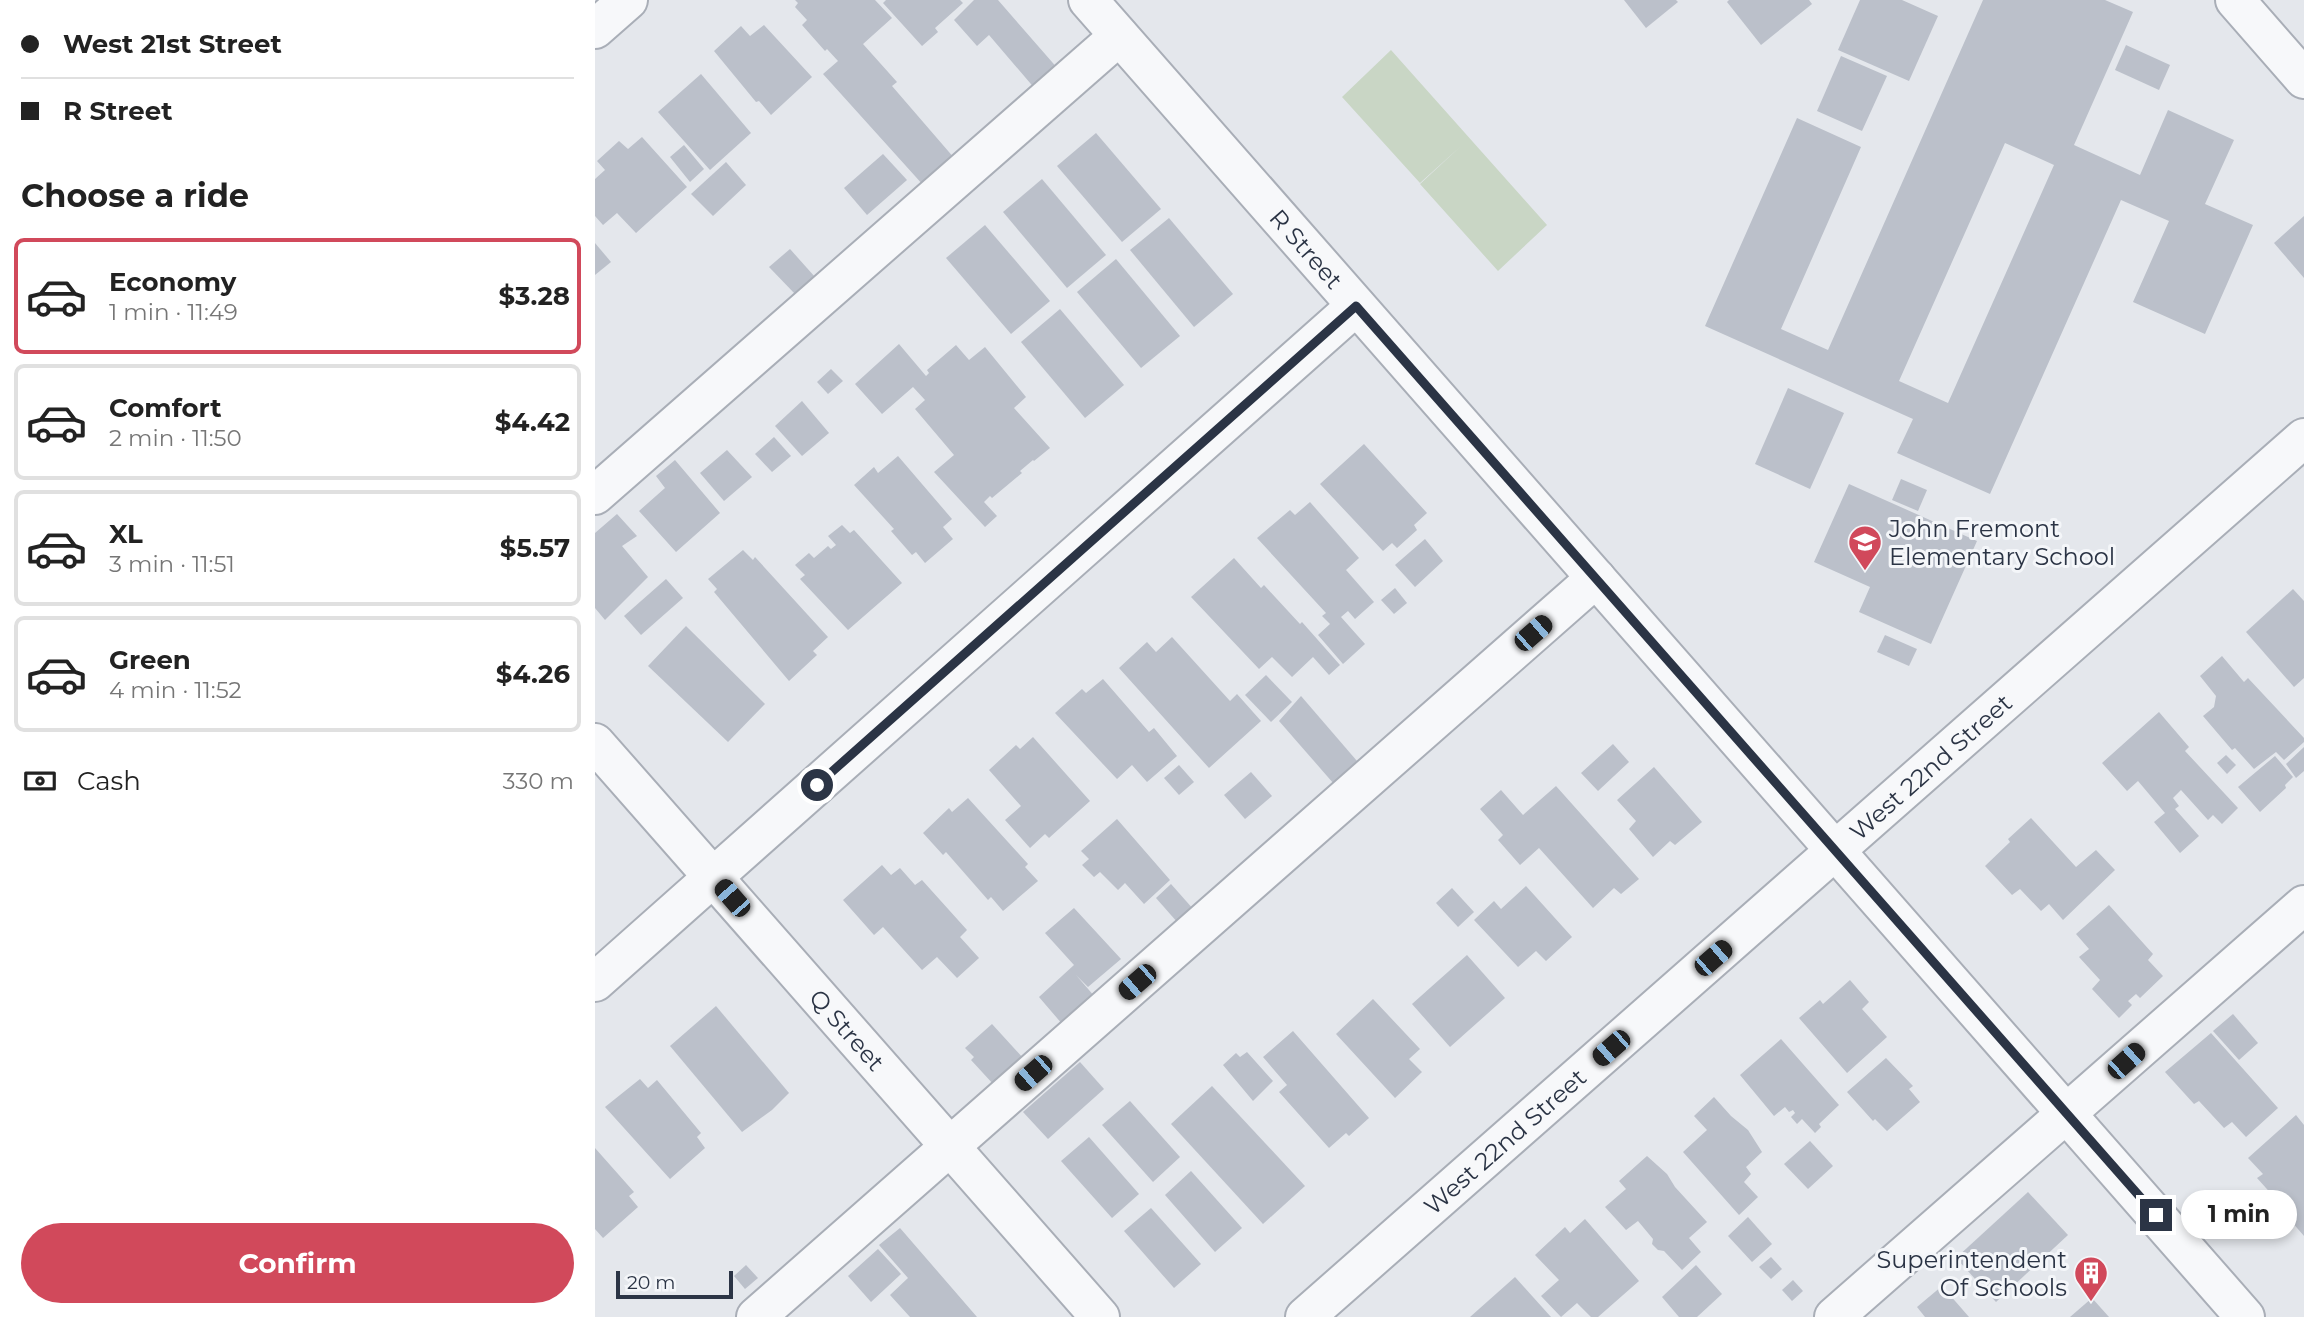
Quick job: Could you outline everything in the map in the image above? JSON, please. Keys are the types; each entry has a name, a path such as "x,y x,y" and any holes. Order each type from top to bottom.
{"street":[{"path":"595,29 628,0"},
{"name":"R Street","path":"1088,0 2245,1317"},
{"path":"2245,4 2304,79"},
{"path":"595,495 1119,36"},
{"path":"595,982 1356,306"},
{"name":"West 22nd Street","path":"1305,1317 2304,438"},
{"path":"756,1317 1596,578"},
{"name":"Q Street","path":"595,743 1100,1317"},
{"path":"1834,1317 2304,905"}],"green space":[{"path":"1391,50 1547,225 1498,271 1420,184 1461,146 1420,183 1342,97"}],"building":[{"path":"795,0 875,0 892,18 863,44 897,82 892,86 955,159 924,186 823,74 838,61 827,49 825,51 802,25 807,20 795,7 798,3"},
{"path":"886,0 960,0 963,3 935,28 938,32 922,46 883,3"},
{"path":"974,0 998,0 1059,70 1036,90 989,35 977,46 954,20"},
{"path":"1624,0 1676,0 1678,2 1646,28"},
{"path":"1809,0 1812,4 1761,45 1727,2"},
{"path":"1860,0 1902,0 1938,16 1909,81 1838,50"},
{"path":"1983,0 2105,0 2133,12 2074,145 2140,175 2168,110 2234,140 2205,204 2253,225 2205,334 2133,302 2169,221 2121,200 1990,494 1897,453 1913,419 1705,326 1797,118 1861,147 1781,329 1828,350","holes":["2005,143 2054,165 1948,403 1899,381"]},
{"path":"764,25 812,77 771,115 759,101 756,102 714,51 741,26 750,36"},
{"path":"2126,45 2170,65 2159,90 2115,70"},
{"path":"1841,56 1887,76 1862,131 1817,111"},
{"path":"701,74 751,133 710,170 658,112"},
{"path":"1096,133 1161,209 1122,242 1057,166"},
{"path":"642,137 687,187 636,233 617,213 603,225 595,216 595,179 605,170 597,161 619,141 628,149"},
{"path":"684,145 704,169 690,182 670,157"},
{"path":"883,154 907,180 867,215 844,188"},
{"path":"726,162 746,185 713,216 691,194"},
{"path":"1042,179 1106,255 1067,288 1003,212"},
{"path":"2304,216 2304,278 2274,243"},
{"path":"1169,218 1233,294 1194,327 1130,250"},
{"path":"985,225 1050,301 1011,334 946,258"},
{"path":"595,243 611,262 595,275"},
{"path":"790,249 815,277 796,295 769,267"},
{"path":"1116,259 1180,336 1141,368 1077,292"},
{"path":"1060,309 1124,385 1085,418 1021,342"},
{"path":"899,344 926,376 929,373 927,370 956,345 969,360 985,347 1026,397 1014,408 1050,448 984,502 997,516 985,527 934,472 954,455 915,409 925,400 913,387 882,414 855,384"},
{"path":"831,369 843,381 828,394 817,382"},
{"path":"1788,388 1844,413 1810,489 1755,464"},
{"path":"802,401 829,433 802,456 775,426"},
{"path":"774,437 791,456 772,472 755,454"},
{"path":"1364,444 1427,513 1414,525 1417,530 1397,548 1392,543 1383,551 1320,484"},
{"path":"727,450 752,477 724,501 700,473"},
{"path":"898,456 952,519 943,527 953,539 925,563 916,552 912,555 891,531 894,529 854,485 874,467 878,473"},
{"path":"675,460 720,513 676,552 639,511 665,488 656,476"},
{"path":"1901,479 1927,490 1918,511 1892,500"},
{"path":"1849,484 1977,541 1931,644 1859,612 1870,587 1814,562"},
{"path":"1310,502 1359,558 1346,570 1374,602 1355,619 1348,611 1341,617 1365,644 1343,664 1318,635 1330,624 1322,616 1326,613 1257,538 1290,510 1295,515"},
{"path":"617,514 637,536 622,546 648,577 605,620 595,608 595,533"},
{"path":"842,525 850,533 854,530 902,583 848,630 800,579 805,575 795,565 809,553 814,558 828,546 831,549 836,545 828,536"},
{"path":"1425,539 1443,561 1415,587 1395,565"},
{"path":"743,550 753,560 755,557 828,637 813,651 817,655 789,681 714,592 717,589 708,579"},
{"path":"1234,558 1261,588 1264,585 1300,624 1302,622 1340,665 1329,675 1313,657 1292,677 1272,657 1259,669 1191,597"},
{"path":"666,579 683,598 641,635 624,616"},
{"path":"1395,588 1407,603 1394,614 1381,600"},
{"path":"2293,589 2304,601 2304,678 2294,687 2246,632"},
{"path":"686,626 765,704 728,742 648,666"},
{"path":"1885,635 1917,649 1909,666 1877,652"},
{"path":"1172,637 1230,701 1237,694 1261,721 1209,768 1119,668 1147,642 1156,652"},
{"path":"2222,656 2244,682 2248,678 2304,738 2304,742 2284,760 2276,752 2254,769 2235,748 2232,750 2203,716 2214,707 2216,696 2200,676"},
{"path":"1266,675 1292,702 1271,722 1245,695"},
{"path":"1103,679 1149,732 1154,728 1177,756 1147,782 1132,765 1117,779 1055,713 1082,689 1086,693"},
{"path":"1301,696 1357,761 1334,784 1279,721"},
{"path":"2159,712 2189,747 2185,751 2238,808 2222,824 2213,815 2208,820 2181,790 2173,798 2179,806 2175,809 2199,836 2180,853 2154,822 2165,813 2138,781 2127,791 2102,763"},
{"path":"1033,737 1090,801 1049,838 1045,834 1030,848 1005,820 1021,806 989,770 1016,745 1020,749"},
{"path":"1613,744 1629,762 1598,791 1581,773"},
{"path":"2304,747 2304,771 2296,778 2286,764"},
{"path":"2226,755 2236,765 2227,774 2217,763"},
{"path":"2275,756 2293,777 2285,785 2286,788 2260,812 2238,787"},
{"path":"1179,765 1194,782 1179,795 1164,778"},
{"path":"1654,767 1702,822 1675,845 1670,841 1653,857 1629,829 1636,821 1617,800"},
{"path":"1251,772 1272,796 1245,819 1224,795"},
{"path":"1556,786 1639,879 1621,894 1614,888 1593,908 1539,848 1520,865 1498,840 1503,835 1480,809 1501,790 1523,815"},
{"path":"968,798 1028,864 1025,867 1038,881 1003,911 991,897 988,900 946,852 943,855 923,833 949,808 952,812"},
{"path":"2031,818 2076,867 2096,850 2115,870 2063,920 2049,904 2041,911 2020,889 2012,895 1985,866"},
{"path":"1117,819 1170,880 1144,904 1125,883 1118,890 1100,872 1094,877 1082,865 1089,859 1081,851"},
{"path":"882,865 891,875 900,868 915,885 922,880 967,930 960,937 979,958 957,978 937,957 922,970 883,927 874,935 843,900"},
{"path":"1171,884 1194,910 1178,923 1156,898"},
{"path":"1526,886 1572,937 1546,961 1536,951 1518,967 1474,920 1494,901 1501,909"},
{"path":"1452,888 1474,912 1458,927 1436,903"},
{"path":"2109,905 2153,954 2148,960 2163,976 2140,998 2136,994 2128,1001 2132,1005 2119,1018 2092,989 2100,980 2079,957 2089,949 2076,934"},
{"path":"1074,908 1121,959 1088,987 1076,975 1095,997 1063,1025 1039,997 1074,965 1045,933"},
{"path":"1467,955 1505,998 1450,1047 1412,1004"},
{"path":"1850,980 1869,1002 1862,1009 1887,1037 1847,1073 1799,1018 1820,1000 1823,1004"},
{"path":"1373,999 1420,1049 1409,1059 1422,1072 1395,1098 1336,1034"},
{"path":"716,1006 789,1093 772,1110 742,1132 670,1046"},
{"path":"2233,1014 2258,1043 2239,1060 2213,1031"},
{"path":"992,1024 1024,1059 994,1085 971,1060 974,1057 965,1048"},
{"path":"1293,1031 1369,1118 1349,1136 1346,1133 1329,1148 1279,1092 1287,1085 1263,1057"},
{"path":"2211,1033 2278,1108 2246,1137 2232,1122 2224,1128 2199,1101 2194,1104 2165,1072"},
{"path":"1781,1039 1839,1105 1819,1124 1821,1127 1815,1133 1802,1119 1797,1124 1791,1117 1795,1113 1793,1110 1789,1112 1785,1107 1774,1116 1740,1075"},
{"path":"1247,1052 1273,1081 1253,1101 1223,1065 1236,1053 1240,1057"},
{"path":"1886,1058 1913,1086 1909,1089 1920,1102 1887,1131 1875,1119 1873,1121 1847,1092"},
{"path":"1080,1062 1104,1089 1048,1139 1023,1112"},
{"path":"640,1079 648,1088 657,1080 701,1133 697,1137 705,1148 670,1179 605,1107"},
{"path":"1212,1086 1305,1186 1263,1224 1171,1124"},
{"path":"1714,1097 1748,1130 1762,1152 1746,1167 1751,1174 1744,1182 1758,1197 1739,1215 1683,1152 1707,1130 1694,1116"},
{"path":"1130,1101 1180,1157 1153,1182 1102,1125"},
{"path":"2296,1115 2304,1125 2304,1236 2291,1221 2293,1218 2257,1178 2263,1174 2248,1158"},
{"path":"1089,1137 1139,1194 1112,1218 1061,1161"},
{"path":"1810,1141 1833,1166 1808,1189 1784,1164"},
{"path":"595,1148 634,1192 629,1196 638,1207 603,1238 595,1229"},
{"path":"1647,1156 1667,1174 1675,1187 1707,1222 1689,1238 1701,1252 1682,1270 1664,1251 1658,1250 1652,1244 1653,1239 1638,1221 1626,1230 1605,1207 1626,1189 1619,1181"},
{"path":"1191,1171 1242,1228 1215,1252 1165,1195"},
{"path":"2028,1192 2068,1235 1996,1302 1956,1258"},
{"path":"1151,1208 1201,1264 1174,1288 1124,1231"},
{"path":"1748,1217 1772,1244 1752,1262 1728,1236"},
{"path":"1585,1219 1639,1281 1598,1317 1591,1317 1577,1303 1561,1317 1541,1296 1559,1280 1535,1255 1565,1227 1570,1233"},
{"path":"900,1228 977,1317 910,1317 890,1295 908,1278 879,1245"},
{"path":"878,1249 901,1274 871,1302 848,1276"},
{"path":"1771,1257 1782,1269 1771,1279 1759,1267"},
{"path":"746,1265 758,1278 745,1289 734,1276"},
{"path":"1696,1265 1722,1294 1697,1317 1679,1317 1662,1297"},
{"path":"1515,1277 1551,1317 1470,1317"},
{"path":"1793,1280 1803,1291 1792,1301 1782,1290"},
{"path":"1942,1286 1969,1317 1925,1317 1917,1307"},
{"name":"Superintendent Of Schools","path":"2092,1298 2109,1317 2070,1317"}],"place":[{"name":"John Fremont Elementary School","path":"1865,572"},
{"name":"Superintendent Of Schools","path":"2091,1303"}],"route":[{"path":"817,785 1356,306 2156,1215"}]}
